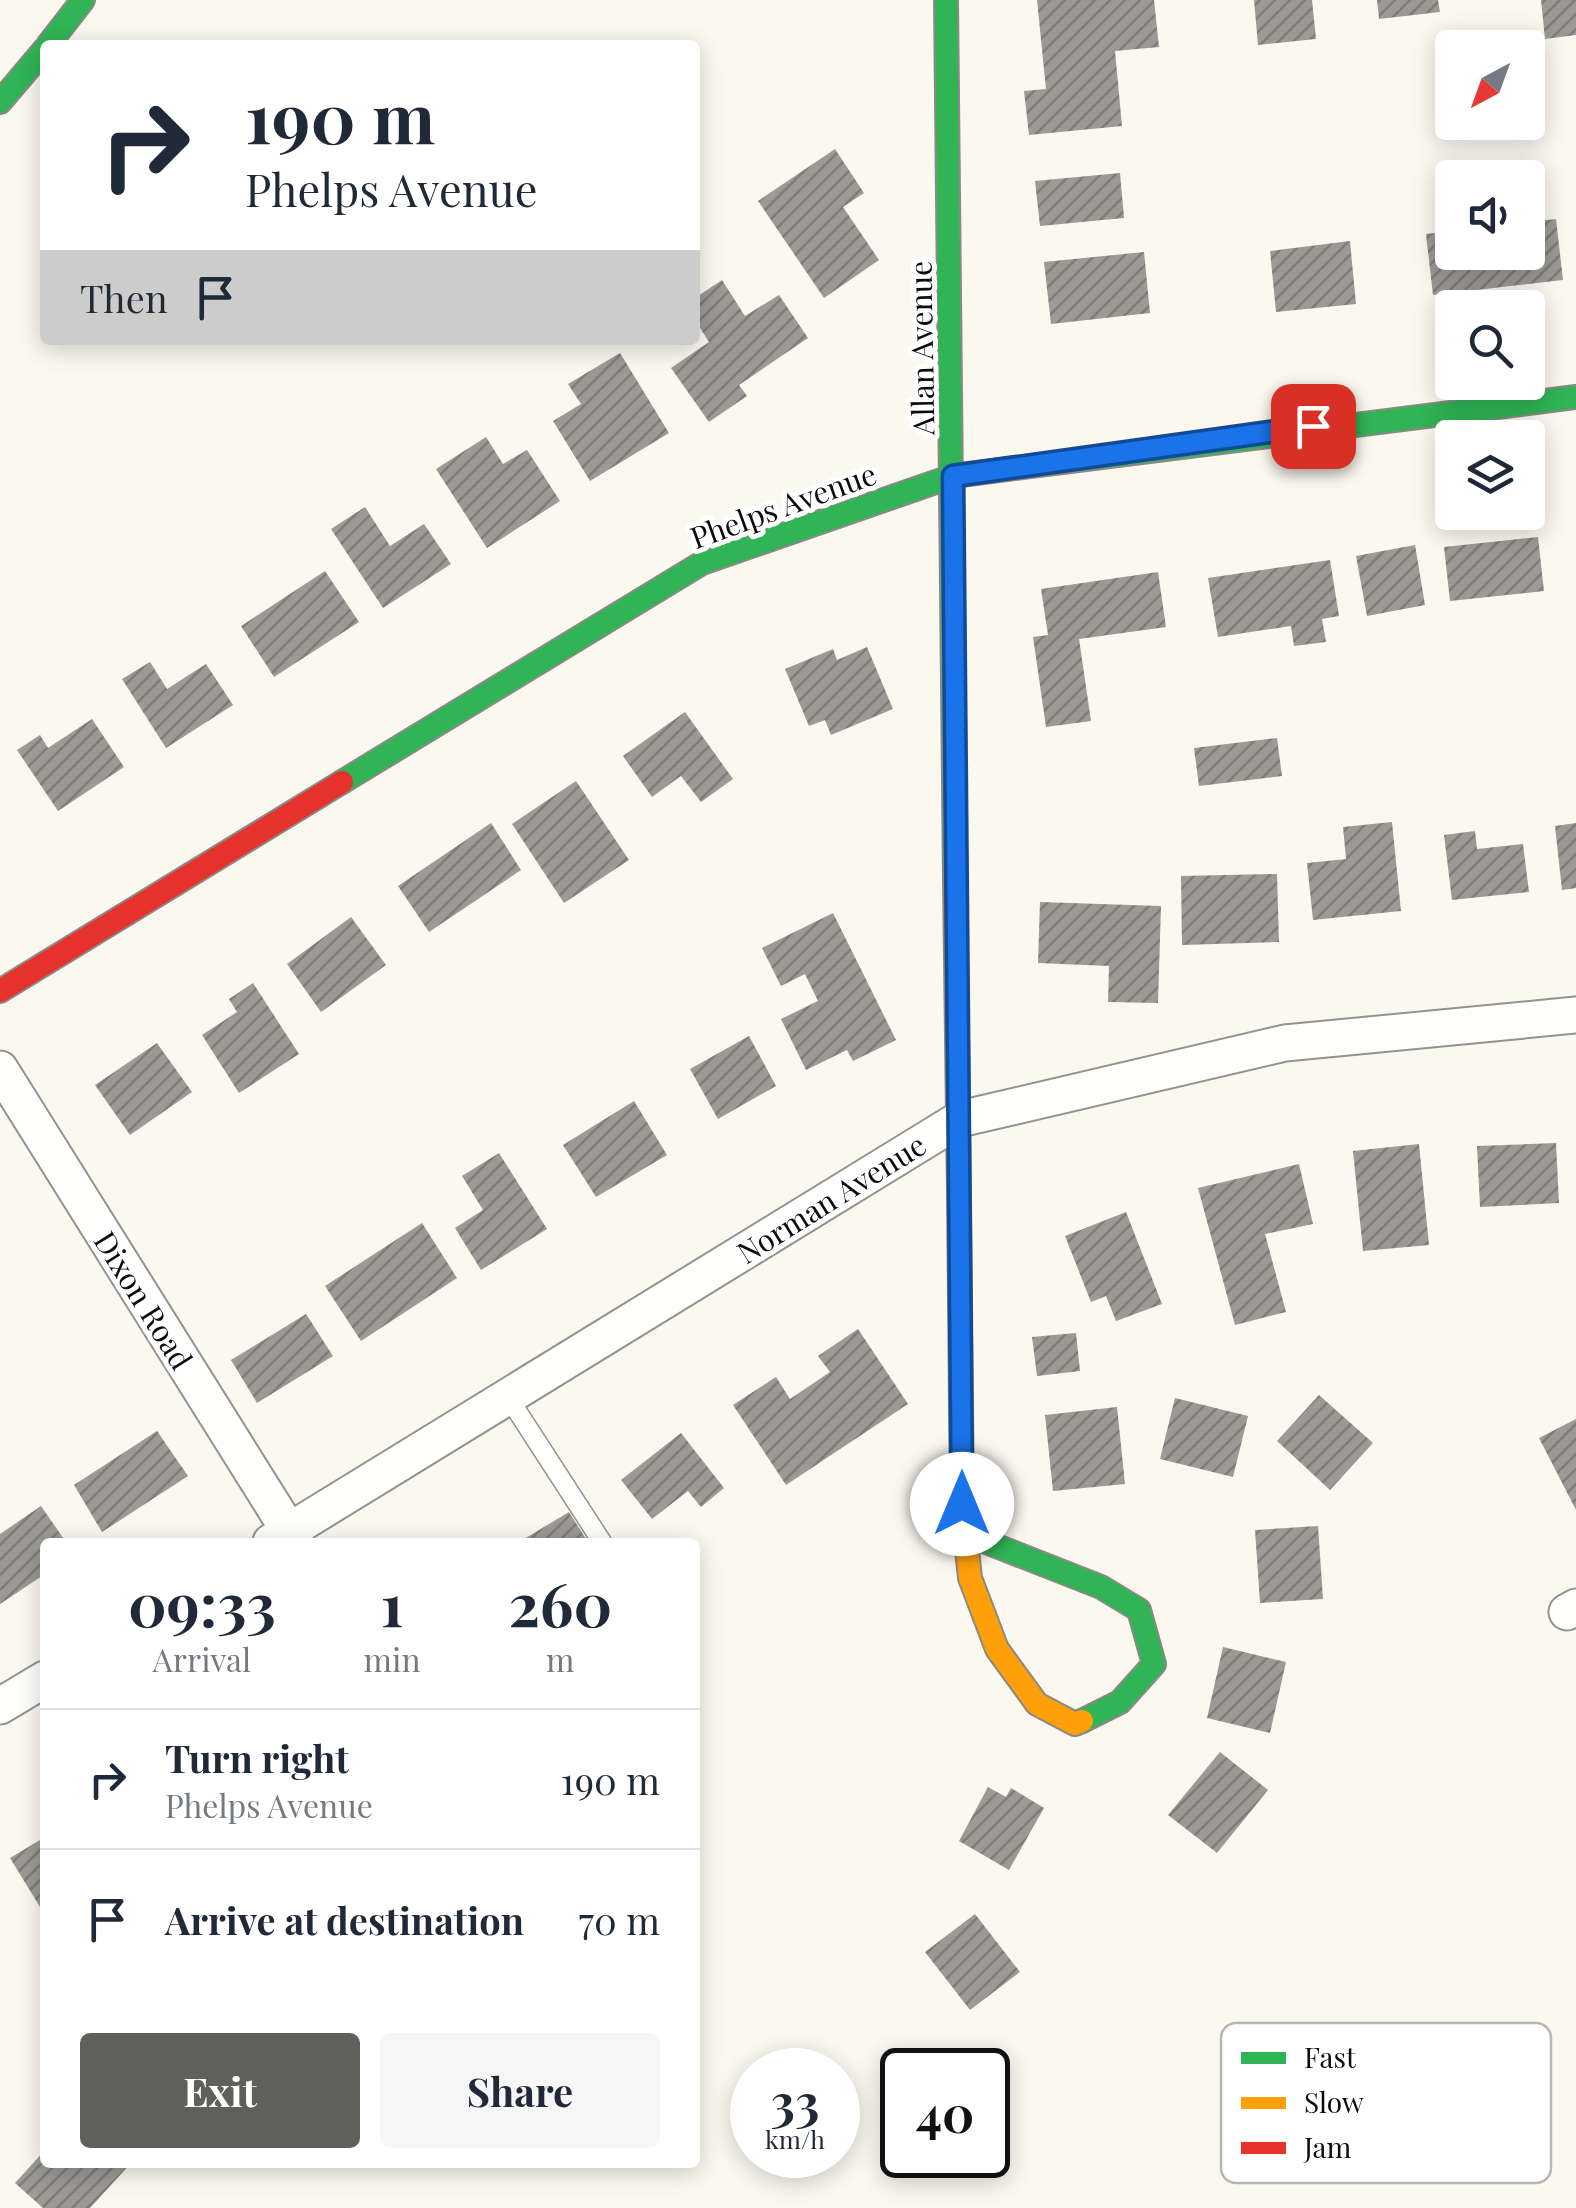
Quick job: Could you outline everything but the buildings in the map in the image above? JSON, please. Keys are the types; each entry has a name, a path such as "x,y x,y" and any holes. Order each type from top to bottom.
{"main road":[{"path":"52,40 83,0"},
{"name":"Allan Avenue","path":"946,0 966,1534 970,1578 997,1649 1037,1704 1074,1724 1120,1702 1154,1664 1139,1610 1101,1587 966,1534"},
{"path":"0,102 40,54"},
{"name":"Phelps Avenue","path":"0,991 702,563 953,476 1576,396"}],"street":[{"name":"Norman Avenue","path":"287,1538 508,1396 960,1119 1285,1043 1576,1015"},
{"name":"Dixon Road","path":"0,1069 284,1538"},
{"path":"0,1706 40,1682"}],"lane":[{"path":"508,1396 599,1538"}],"traffic: fast":[{"path":"52,40 83,0"},
{"path":"946,0 955,879"},
{"path":"0,102 40,55"},
{"path":"342,782 702,563 953,476 1576,397"},
{"path":"966,1534 1101,1587 1139,1610 1154,1664 1120,1702 1082,1721"}],"traffic: slow":[{"path":"959,1195 962,1504 970,1578 997,1649 1037,1704 1075,1724 1082,1721"}],"traffic: jam":[{"path":"0,991 342,782"},
{"path":"955,879 959,1195"}],"route":[{"path":"962,1504 953,476 1046,460 1313,426"}]}
